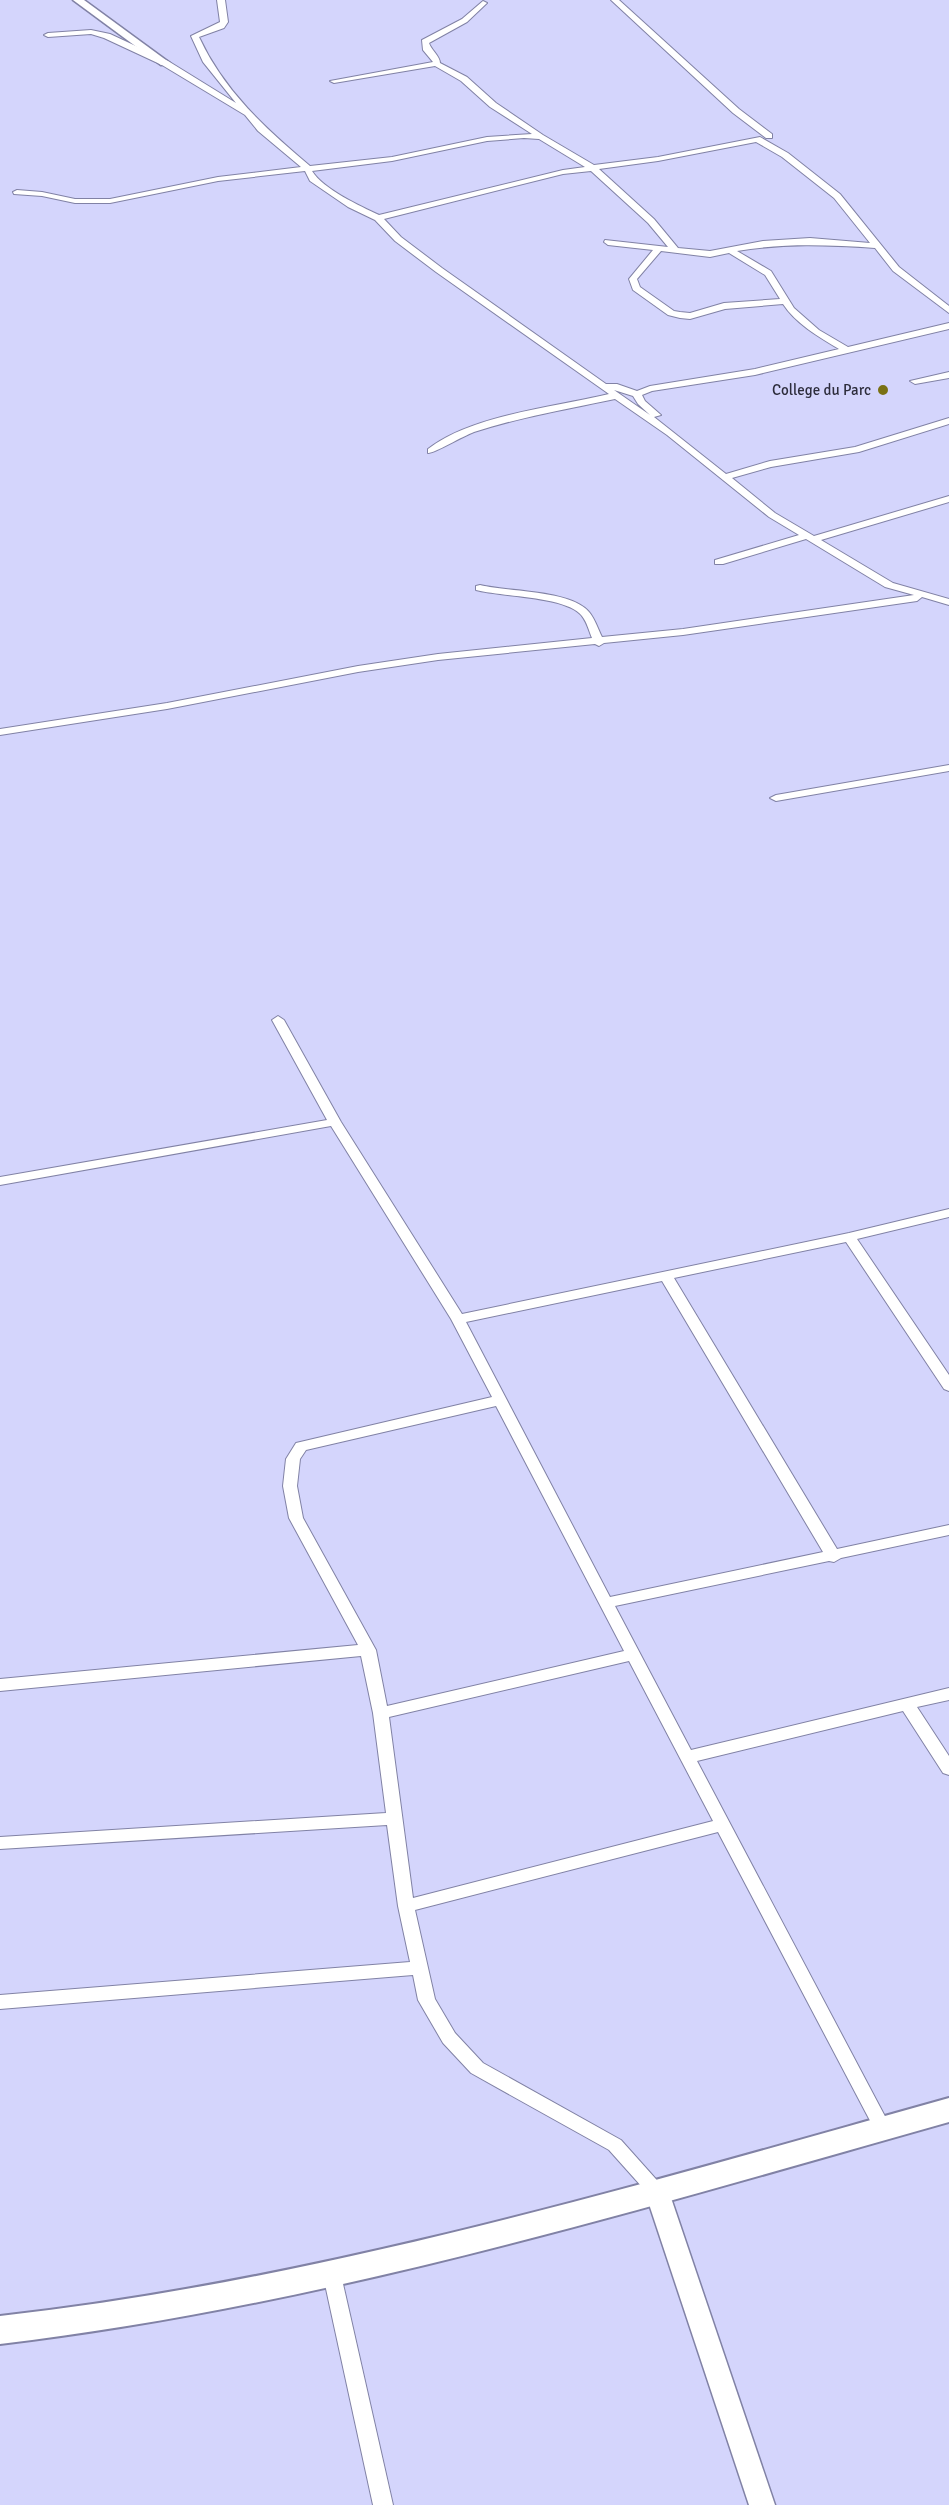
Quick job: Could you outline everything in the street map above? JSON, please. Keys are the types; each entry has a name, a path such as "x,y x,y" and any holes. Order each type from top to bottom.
{"main road":[{"path":"0,2330 96,2319 332,2275 657,2192 949,2109"}],"street":[{"path":"78,0 165,63 248,114"},
{"path":"221,0 224,22 221,26 195,36 207,62 261,129 307,168 313,179 336,195 378,218 398,239 439,270 600,386 670,433 772,515 899,590 949,602"},
{"path":"615,0 736,111 769,136"},
{"path":"436,64 437,61 427,50 425,42 456,23 472,18 483,3"},
{"path":"48,35 91,32 108,36 165,63"},
{"path":"334,81 436,64 464,79 493,105 593,168 651,221 675,250"},
{"path":"16,192 91,203 218,180 392,159 506,136 541,137"},
{"path":"378,218 563,172 658,159 757,139 785,155 837,196 896,269 949,310"},
{"path":"608,242 710,254 732,252 763,244 798,242 879,246"},
{"path":"658,249 633,279 636,288 671,313 690,316 724,306 785,301"},
{"path":"732,252 768,273 785,301 816,332 846,350"},
{"path":"600,386 617,387 637,394 650,389 755,372 949,326"},
{"path":"915,381 949,375"},
{"path":"637,394 641,402 665,422 670,433"},
{"path":"431,451 435,446 466,431 615,396"},
{"path":"725,477 770,464 856,450 949,421"},
{"path":"719,562 949,499"},
{"path":"480,588 494,594 562,600 584,611 599,643"},
{"path":"0,732 167,706 358,669 438,657 599,643 949,594"},
{"path":"776,798 949,768"},
{"path":"278,1020 335,1122 458,1319 631,1655 688,1757 882,2127"},
{"path":"0,1181 335,1122"},
{"path":"458,1319 849,1237 949,1213"},
{"path":"849,1237 949,1386"},
{"path":"665,1275 834,1557"},
{"path":"500,1400 301,1446 293,1459 290,1486 296,1518 368,1650 381,1713 406,1906 427,2000 449,2038 477,2068 615,2145 657,2192 762,2505"},
{"path":"605,1604 834,1557 949,1530"},
{"path":"0,1685 368,1650"},
{"path":"381,1713 631,1655"},
{"path":"688,1757 949,1694"},
{"path":"907,1704 949,1768"},
{"path":"0,1843 393,1819"},
{"path":"406,1906 722,1825"},
{"path":"0,2002 419,1968"},
{"path":"332,2275 383,2505"}],"place":[{"name":"College du Parc","path":"883,390"}]}
